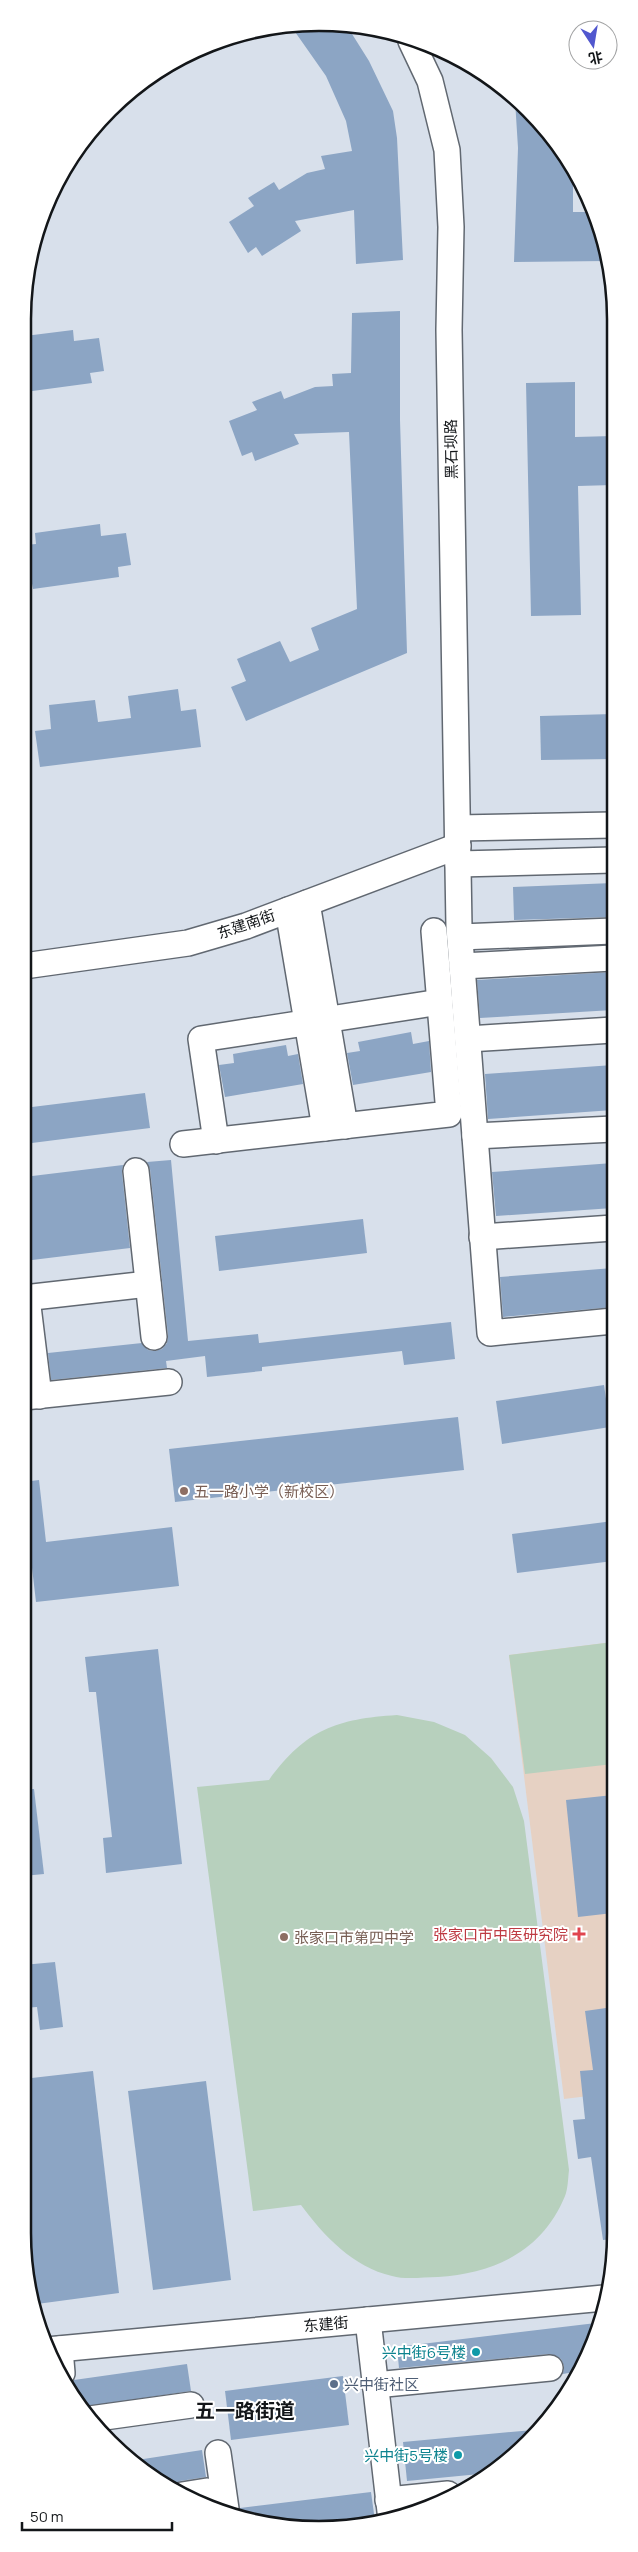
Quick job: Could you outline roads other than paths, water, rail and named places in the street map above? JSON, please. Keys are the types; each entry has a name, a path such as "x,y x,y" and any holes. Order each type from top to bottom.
{"street":[{"name":"黑石坝路","path":"414,48 430,80 447,150 451,227 449,330 460,937 490,1333 607,1322"},
{"name":"东建南街","path":"31,965 188,943 246,926 458,846 607,826"},
{"name":"东建南街","path":"458,846 607,859"},
{"path":"297,906 335,1127"},
{"path":"460,937 607,931"},
{"path":"183,1144 449,1114 434,932"},
{"path":"462,966 607,958"},
{"path":"216,1141 201,1039 440,1002"},
{"path":"468,1039 607,1030"},
{"path":"475,1136 607,1129"},
{"path":"136,1171 154,1337"},
{"path":"482,1237 607,1228"},
{"path":"31,1297 148,1284"},
{"path":"31,1397 168,1382"},
{"name":"东建街","path":"56,2349 599,2298"},
{"path":"368,2320 389,2510 427,2500"},
{"path":"376,2385 550,2368"},
{"path":"99,2418 191,2405"},
{"path":"218,2453 225,2504"},
{"path":"195,2492 207,2491"}],"place":[{"name":"五一路小学（新校区）","path":"184,1491"},
{"name":"张家口市中医研究院","path":"579,1934"},
{"name":"张家口市第四中学","path":"284,1937"},
{"name":"兴中街6号楼","path":"476,2352"},
{"name":"兴中街社区","path":"334,2384"},
{"name":"兴中街5号楼","path":"458,2455"}],"district":[{"name":"五一路街道","path":"245,2410"}]}
